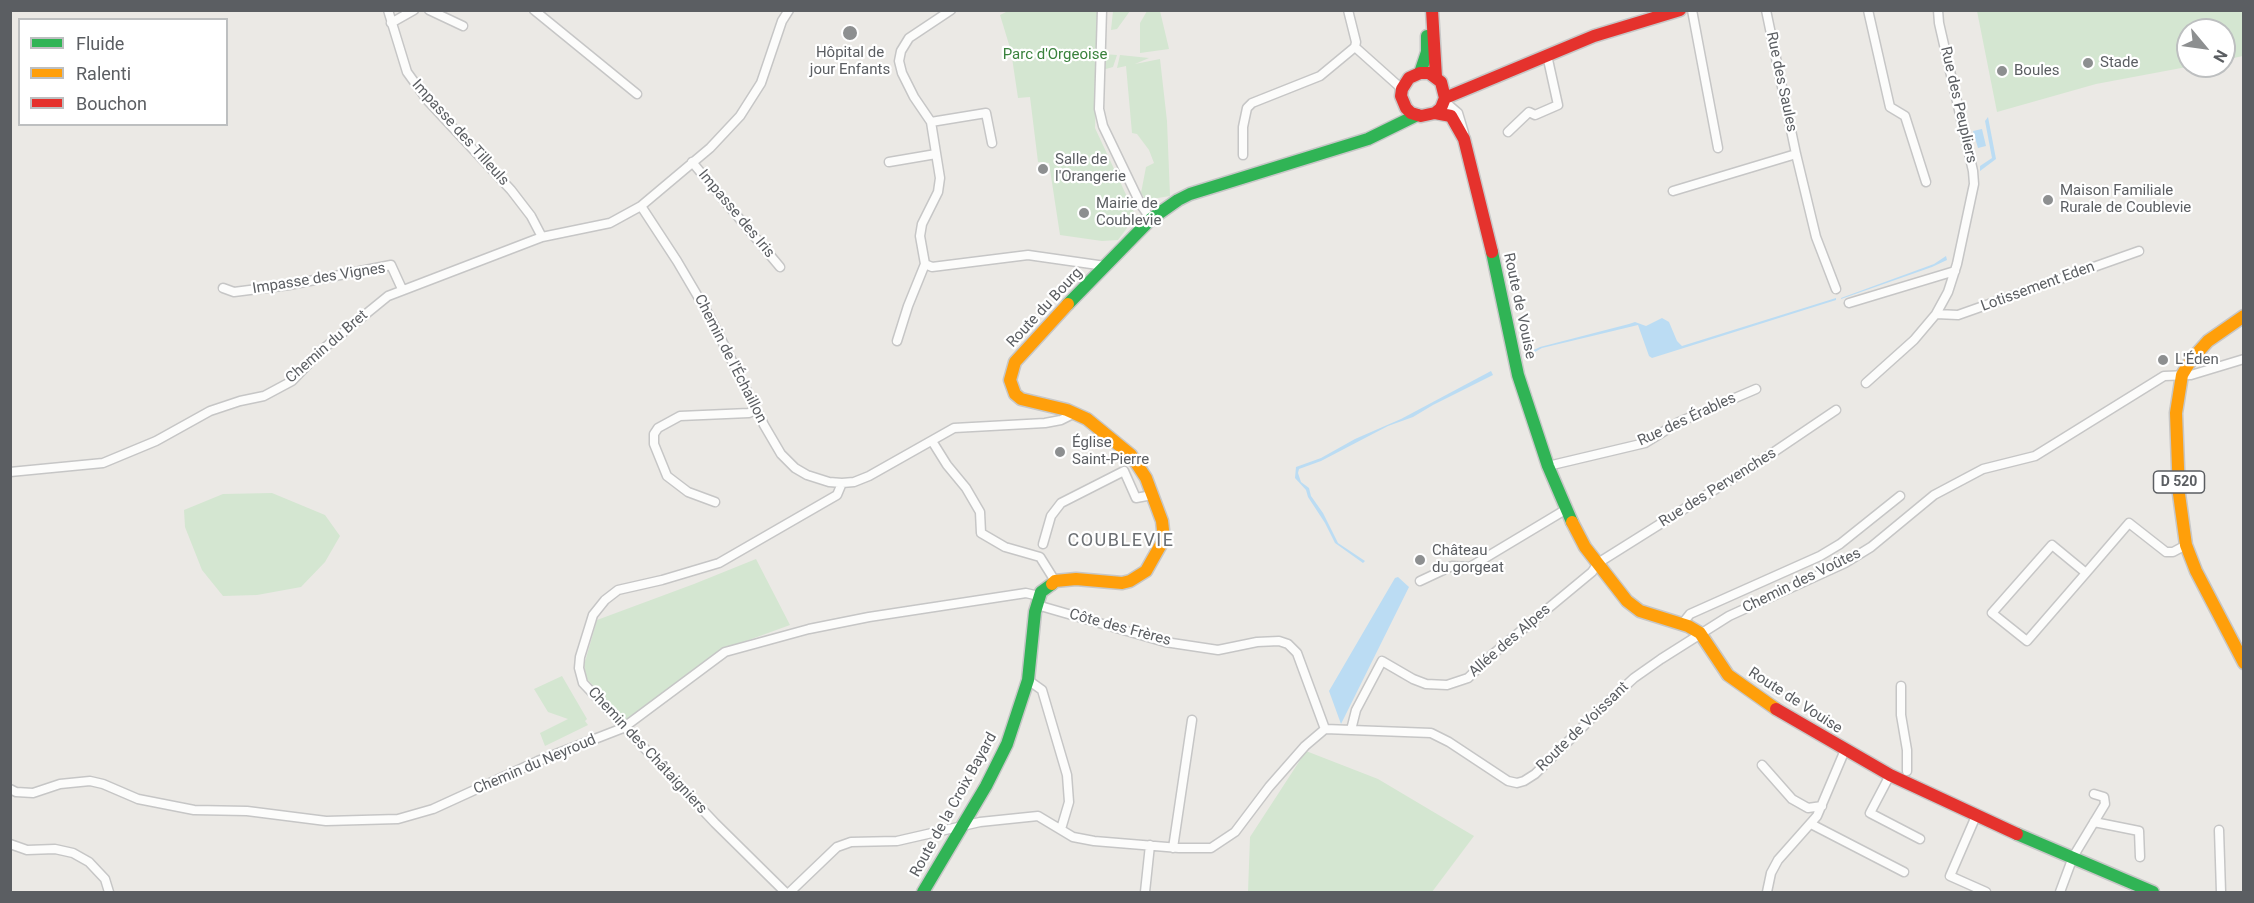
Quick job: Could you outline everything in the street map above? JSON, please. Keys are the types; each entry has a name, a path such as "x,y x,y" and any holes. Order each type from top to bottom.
{"main road":[{"path":"1420,73 1427,52 1430,10"},
{"path":"1430,10 1439,80 1444,99"},
{"path":"1496,76 1453,87 1429,73 1420,73 1409,78 1402,89 1403,103 1411,113 1417,116 1435,113 1444,99 1496,76 1594,36 1680,10"},
{"name":"Route du Bourg","path":"1055,581 1076,579 1122,583 1137,578 1146,571 1160,550 1164,540 1162,521 1146,478 1131,455 1105,432 1075,413 1021,399 1011,387 1011,371 1022,352 1151,219 1172,203 1190,194 1367,137 1395,119 1403,103"},
{"name":"Route de Vouise","path":"1435,113 1451,116 1464,139 1500,279 1518,375 1565,510 1580,538 1628,601 1640,611 1682,624 1700,633 1728,675 1769,705 1890,776 1976,816 2153,892"},
{"name":"Route du Bourg","path":"1322,152 1368,139 1417,116"},
{"name":"D 520","path":"2244,316 2208,341 2191,360 2182,375 2176,413 2179,494 2186,545 2200,580 2244,663"},
{"path":"1039,598 1055,581"},
{"name":"Route de la Croix Bayard","path":"923,892 986,786 1007,744 1028,680 1039,598"}],"street":[{"name":"Impasse des Tilleuls","path":"388,10 406,72 428,101 510,190 531,216 542,237"},
{"path":"391,23 414,10"},
{"path":"429,10 464,26"},
{"path":"534,10 637,94"},
{"name":"Chemin du Bret","path":"10,472 103,462 156,441 210,411 264,396 292,381 359,318 388,296 542,237 610,223 641,206 710,148 740,116 761,83 789,10"},
{"path":"897,341 925,264 920,236 922,224 938,192 940,178 931,122 914,97 902,74 899,61 901,51 909,38 951,10"},
{"path":"1102,10 1099,109 1103,126 1140,205 1151,219"},
{"path":"1348,10 1356,47 1402,89"},
{"path":"1692,10 1718,148"},
{"name":"Rue des Saules","path":"1766,10 1816,237 1836,289"},
{"path":"1868,10 1890,107 1905,116 1926,182"},
{"name":"Rue des Peupliers","path":"1866,383 1914,340 1936,314 1948,292 1955,271 1974,184 1938,10"},
{"path":"1243,155 1243,127 1247,108 1252,103 1320,76 1356,47"},
{"path":"1508,132 1529,112 1535,115 1558,105 1547,55"},
{"name":"Route de Vouise","path":"1444,99 1458,113 1464,129 1464,139"},
{"path":"931,122 986,113 992,143"},
{"path":"889,162 936,154"},
{"path":"1673,191 1796,154"},
{"name":"Impasse des Iris","path":"692,162 780,267"},
{"name":"Chemin de l'Échaillon","path":"641,206 710,317 776,445 789,462 807,475 842,483"},
{"name":"Lotissement Eden","path":"1936,314 1958,315 2139,251"},
{"path":"925,264 932,267 1028,255 1105,266"},
{"name":"Impasse des Vignes","path":"224,288 234,292 289,285 390,265 402,289"},
{"path":"1849,303 1955,271"},
{"name":"Chemin des Voûtes","path":"1700,633 1729,616 1845,562 1871,547 1934,495 1983,469 2035,456 2164,376 2191,375 2244,359"},
{"name":"Rue des Érables","path":"1548,466 1645,443 1679,422 1756,389"},
{"path":"715,502 688,492 673,483 667,476 654,444 654,434 658,428 680,416 748,413 756,408"},
{"name":"Rue des Pervenches","path":"1598,563 1762,460 1836,410"},
{"path":"842,483 854,482 869,476 954,428 1045,423 1060,420 1075,413"},
{"path":"932,441 947,465 966,488 980,512 981,533 1005,547 1040,558 1055,581"},
{"path":"1043,544 1051,516 1061,502 1124,471 1136,498 1152,495"},
{"name":"Chemin des Châtaigniers","path":"785,892 623,728 583,683 579,668 580,657 593,615 605,600 618,590 719,563 837,495 842,483"},
{"path":"1682,624 1690,614 1820,556 1840,544 1900,496"},
{"path":"1420,581 1452,567 1470,567 1565,510"},
{"path":"2086,573 2052,545 1992,612 2027,641 2086,573 2129,523 2166,552 2173,552 2186,545"},
{"name":"Allée des Alpes","path":"1351,730 1356,710 1382,662 1426,684 1447,685 1468,678 1493,654 1592,572 1598,563"},
{"name":"Chemin du Neyroud","path":"10,789 16,792 33,793 60,784 90,781 138,799 194,810 247,811 326,821 398,819 433,809 538,761 623,728 725,652 809,629 869,617 1026,593 1039,598"},
{"name":"Côte des Frères","path":"1039,598 1165,642 1218,650 1257,642 1279,641 1288,644 1297,652 1325,729"},
{"name":"Route de Voissant","path":"1325,729 1431,733 1449,742 1508,781 1520,782 1535,774 1634,678 1700,633"},
{"path":"1028,680 1042,690 1067,775 1069,802 1061,829"},
{"path":"1901,686 1901,715 1907,750 1907,771"},
{"path":"1173,848 1192,720"},
{"path":"790,892 837,847 851,842 897,841 980,822 1038,816 1073,837 1094,841 1173,848 1211,848 1235,832 1305,746 1325,729"},
{"path":"1767,892 1771,873 1778,860 1811,824 1822,806 1845,750"},
{"path":"1762,765 1792,799 1808,808 1822,806"},
{"path":"1890,776 1870,813 1920,839"},
{"path":"2060,892 2073,857 2105,804 2104,797 2094,794"},
{"path":"1976,816 1950,876 1986,892"},
{"path":"2094,822 2139,831 2140,857"},
{"path":"1811,824 1904,872"},
{"path":"2219,830 2221,892"},
{"path":"10,844 27,849 55,849 73,853 89,862 105,879 109,892"},
{"path":"1145,892 1150,845"}],"green space":[{"name":"Parc d'Orgeoise","path":"1010,10 1099,11 1095,128 1136,216 1118,240 1102,241 1060,235 1049,163 1038,162 1030,97 1018,98 1011,51 1000,15"},
{"path":"1113,11 1130,11 1117,29 1111,30"},
{"path":"1147,11 1160,11 1169,49 1140,53 1140,23"},
{"name":"Stade","path":"1977,11 2243,11 2243,56 2236,57 2236,18 2176,18 2176,69 2096,84 1997,112"},
{"path":"1103,54 1117,55 1113,67 1102,70"},
{"path":"1120,55 1149,58 1135,64 1160,59 1167,121 1170,196 1146,200 1141,193 1146,167 1154,163 1149,150 1137,134 1132,133 1126,66 1117,68"},
{"path":"272,493 325,515 340,536 325,562 301,587 257,595 223,596 202,570 185,527 184,510 223,494"},
{"path":"756,559 790,625 724,649 627,722 587,679 584,665 597,620"},
{"path":"562,676 587,719 585,721 588,725 545,746 540,733 568,719 548,712 534,689"},
{"path":"1306,751 1378,779 1474,836 1432,892 1248,892 1250,837"}],"water":[{"path":"1988,117 1996,159 1980,171 1980,166 1992,158 1985,121"},
{"path":"1982,129 1986,146 1978,148 1973,131"},
{"path":"1946,256 1947,260 1932,267 1841,299 1934,264"},
{"path":"1836,298 1836,300 1652,358 1649,356 1638,325 1542,348 1524,358 1523,355 1540,347 1635,322 1646,326 1662,318 1669,322 1677,341 1682,346"},
{"path":"1491,371 1493,375 1413,417 1388,426 1321,461 1299,469 1301,482 1309,488 1311,496 1323,513 1338,543 1365,561 1363,563 1335,543 1306,490 1295,478 1296,467 1321,458 1355,439 1401,419"},
{"path":"1398,577 1409,587 1341,724 1329,691 1395,578"}],"traffic: fast":[{"path":"1420,73 1427,52 1427,36"},
{"path":"1068,304 1151,219 1178,200 1190,194 1368,139 1417,115"},
{"path":"1492,252 1518,375 1548,466 1572,522"},
{"path":"923,892 986,786 1007,744 1028,680 1035,612 1041,592 1052,584"},
{"path":"2017,834 2153,892"}],"traffic: slow":[{"path":"1052,584 1055,581 1076,579 1122,583 1130,581 1146,571 1164,539 1162,521 1146,478 1131,455 1087,419 1067,410 1021,399 1015,394 1010,380 1015,362 1068,304"},
{"path":"2244,316 2208,341 2191,360 2182,375 2176,413 2179,494 2186,545 2196,571 2244,663"},
{"path":"1572,522 1585,547 1627,601 1640,611 1688,626 1700,633 1728,675 1776,709"}],"traffic: jam":[{"path":"1432,10 1436,77"},
{"path":"1445,98 1594,36 1680,10"},
{"path":"1435,113 1441,108 1445,98 1441,82 1429,73 1420,73 1409,78 1402,89 1401,96 1406,108 1411,113 1421,116 1435,113 1451,116 1464,139 1492,252"},
{"path":"1776,709 1890,775 2017,834"}],"place":[{"name":"Hôpital de jour Enfants","path":"850,33"},
{"name":"Stade","path":"2088,63"},
{"name":"Boules","path":"2002,71"},
{"name":"Salle de l'Orangerie","path":"1043,169"},
{"name":"Maison Familiale Rurale de Coublevie","path":"2048,200"},
{"name":"Mairie de Coublevie","path":"1084,213"},
{"name":"L'Éden","path":"2163,360"},
{"name":"Église Saint-Pierre","path":"1060,452"},
{"name":"Château du gorgeat","path":"1420,560"}],"district":[{"name":"COUBLEVIE","path":"1121,541"}]}
